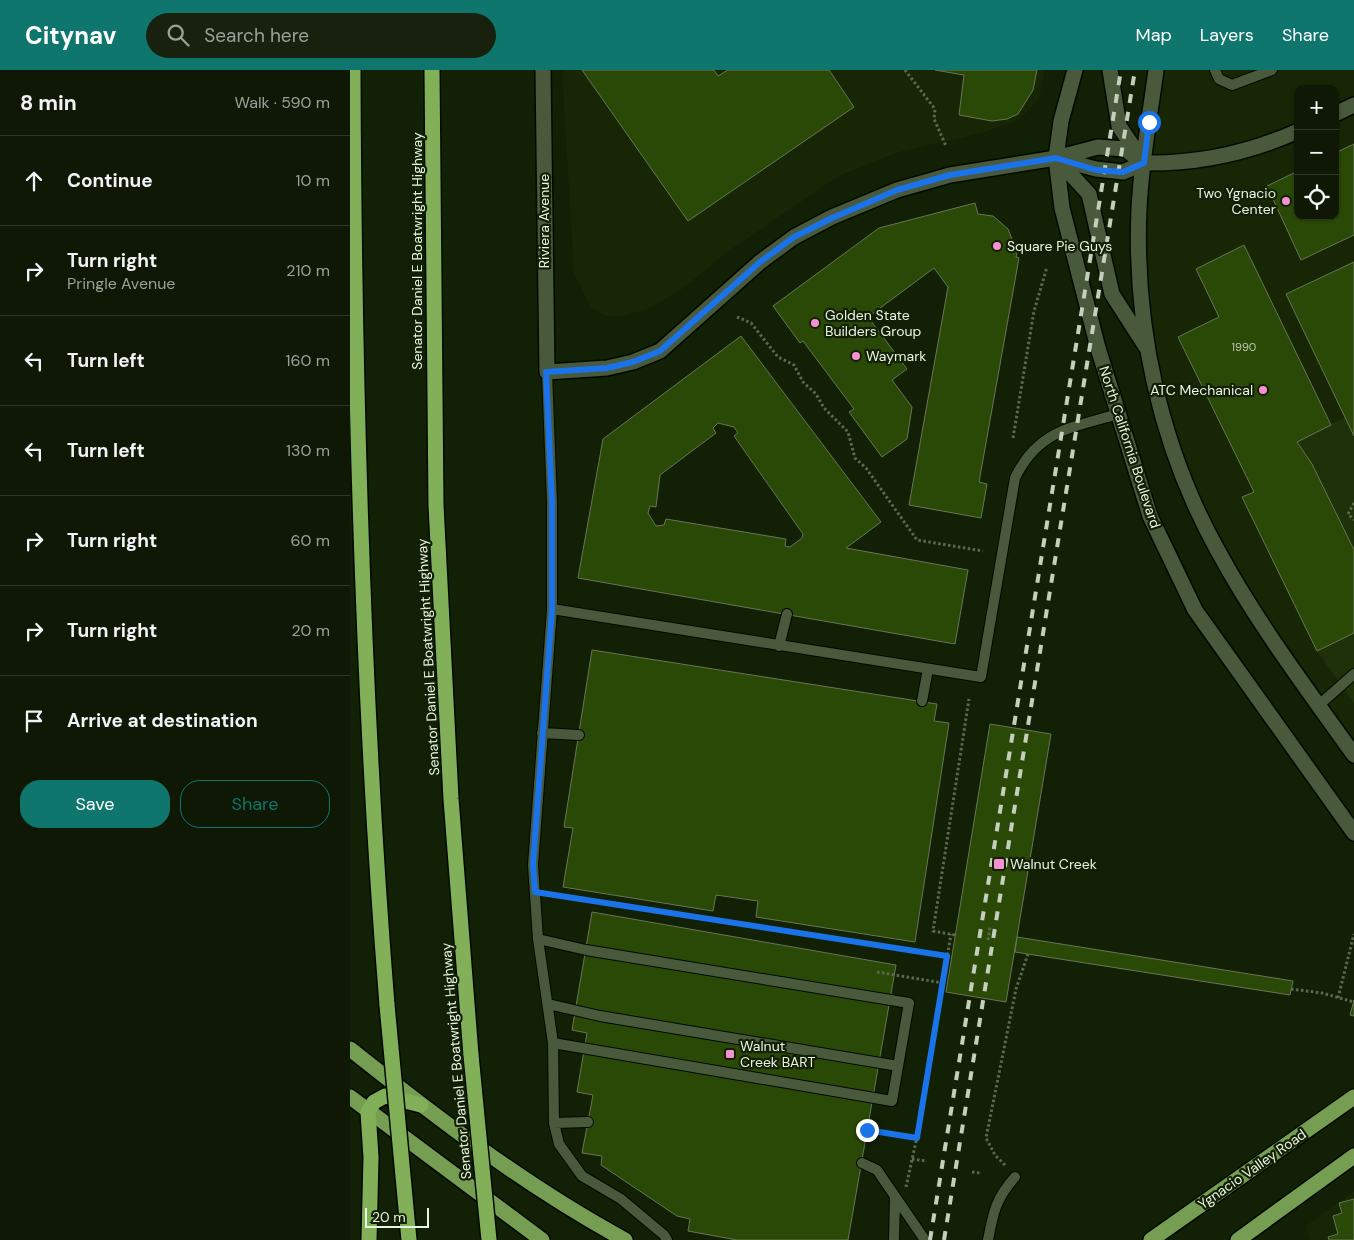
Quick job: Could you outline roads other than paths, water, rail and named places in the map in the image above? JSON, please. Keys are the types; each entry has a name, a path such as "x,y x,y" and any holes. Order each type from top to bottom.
{"highway":[{"path":"353,70 354,281 361,566 374,826 387,1005 410,1240"},
{"name":"Senator Daniel E Boatwright Highway","path":"432,70 436,505 451,799 471,1055 490,1240"},
{"path":"350,1049 420,1105 572,1211 625,1240"},
{"path":"369,1240 371,1157 368,1112 374,1102 385,1096 420,1105"},
{"path":"350,1097 542,1240"},
{"name":"Ygnacio Valley Road","path":"1151,1240 1354,1097"},
{"path":"1238,1240 1354,1156"}],"main road":[{"name":"Riviera Avenue","path":"543,70 546,372"},
{"name":"North California Boulevard","path":"1075,70 1061,120 1056,158 1062,208 1098,348 1150,516 1195,610 1354,833"},
{"path":"1110,70 1119,126 1144,163"},
{"path":"1156,70 1139,208 1139,251 1146,348 1160,410 1186,482 1218,551 1269,633 1354,755"},
{"path":"1339,112 1354,105"},
{"path":"1056,158 1096,170 1123,172 1144,163 1175,164 1225,156 1272,143 1294,133"},
{"path":"546,372 607,368 633,362 660,351 760,262 794,237 897,190 950,175 1056,158 1098,147 1125,150 1144,163"},
{"path":"1056,158 1089,194 1112,294 1146,348"}],"lane":[{"path":"1215,70 1219,79 1232,85 1272,70"},
{"path":"546,372 552,502 552,610 533,864 538,939 553,1043 554,1123 559,1144 582,1176 621,1198 664,1235 667,1240"},
{"path":"552,610 981,677 1015,478 1024,459 1038,443 1050,436 1118,414"},
{"path":"779,646 787,614"},
{"path":"922,701 928,669"},
{"path":"1318,705 1354,674"},
{"path":"542,733 578,735"},
{"path":"538,939 586,950 909,1003 892,1101 553,1043"},
{"path":"548,1004 600,1016 898,1066"},
{"path":"554,1123 588,1122"},
{"path":"862,1163 877,1170 925,1240"},
{"path":"988,1240 992,1217 1001,1192 1015,1177"},
{"path":"894,1240 895,1197"}],"railway":[{"path":"930,1240 1121,70"},
{"path":"944,1240 1135,70"}],"place":[{"name":"Two Ygnacio Center","path":"1286,201"},
{"name":"Square Pie Guys","path":"997,246"},
{"name":"Golden State Builders Group","path":"815,323"},
{"name":"Waymark","path":"856,356"},
{"name":"ATC Mechanical","path":"1263,390"},
{"name":"Walnut Creek","path":"999,864"},
{"name":"Walnut Creek BART","path":"730,1054"}]}
